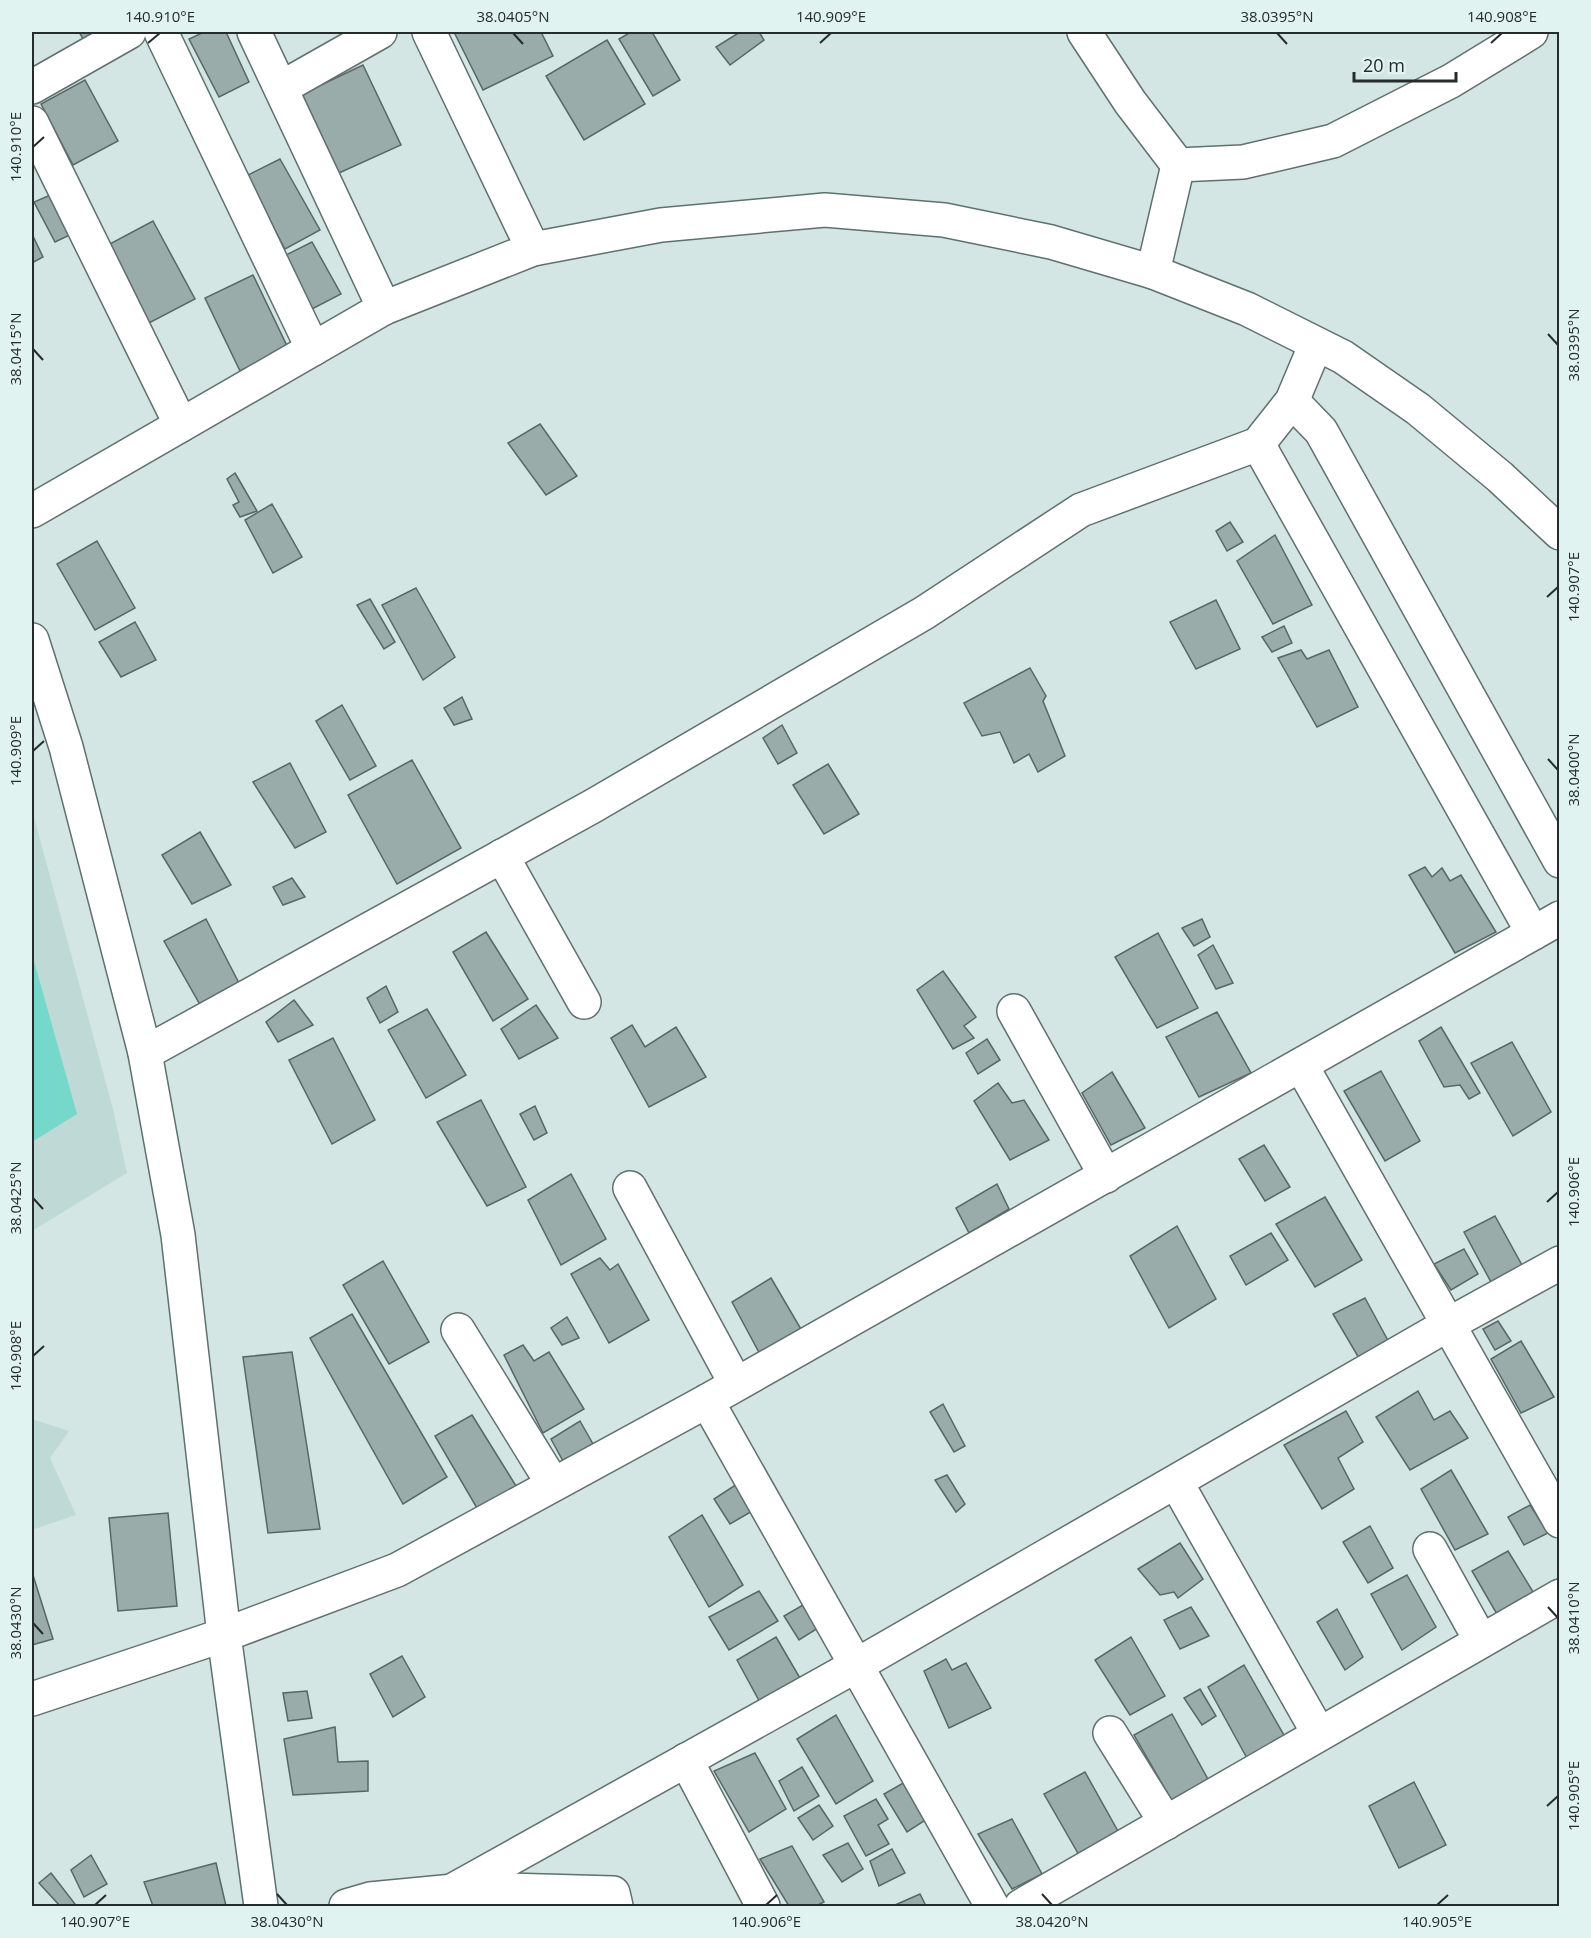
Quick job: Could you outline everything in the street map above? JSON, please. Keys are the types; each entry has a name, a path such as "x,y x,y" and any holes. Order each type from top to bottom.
{"street":[{"path":"32,87 129,32"},
{"path":"161,32 313,349"},
{"path":"254,32 384,308"},
{"path":"281,88 380,32"},
{"path":"429,32 533,249"},
{"path":"1084,32 1130,102 1178,165"},
{"path":"1178,165 1243,162 1333,141 1451,81 1531,32"},
{"path":"32,123 182,425"},
{"path":"1152,272 1178,165"},
{"path":"32,511 384,308 533,249 661,225 825,210 944,220 1051,242 1152,272 1247,309 1343,357 1418,409 1500,477 1560,533"},
{"path":"145,1053 593,806 924,613 1081,510 1258,444 1292,401 1316,344"},
{"path":"1292,401 1320,431 1560,861"},
{"path":"32,1699 224,1635 397,1570 707,1401 1546,925 1258,444"},
{"path":"32,640 66,747 145,1053 178,1235 224,1635 261,1906"},
{"path":"502,856 584,1002"},
{"path":"1014,1011 1106,1176"},
{"path":"1301,1065 1560,1521"},
{"path":"630,1188 736,1384"},
{"path":"450,1892 858,1665 1449,1324 1560,1263"},
{"path":"458,1330 553,1484"},
{"path":"707,1401 992,1906"},
{"path":"1176,1482 1319,1734"},
{"path":"1430,1549 1481,1641"},
{"path":"1021,1906 1560,1596"},
{"path":"1110,1733 1166,1823"},
{"path":"686,1760 764,1906"},
{"path":"346,1906 370,1899 475,1889 613,1893 616,1906"}],"shaded area":[{"path":"32,810 113,1109 127,1173 32,1231"},
{"path":"32,1419 69,1431 50,1458 76,1515 32,1530"}],"green space":[{"path":"32,954 77,1114 32,1142"}],"building":[{"path":"79,32 104,32 85,42"},
{"path":"204,32 226,32 249,82 219,97 189,39"},
{"path":"454,32 541,32 553,56 483,90"},
{"path":"631,32 652,32 680,80 653,96 619,39"},
{"path":"740,32 759,32 764,40 730,65 716,47"},
{"path":"607,40 645,104 584,140 546,76"},
{"path":"363,65 401,145 339,173 302,94"},
{"path":"85,80 118,141 73,165 41,104"},
{"path":"280,159 320,230 285,249 246,176"},
{"path":"55,193 74,233 55,242 34,202"},
{"path":"153,221 195,299 147,324 106,246"},
{"path":"32,234 43,257 32,263"},
{"path":"312,242 341,294 312,309 284,256"},
{"path":"253,275 288,348 240,371 205,298"},
{"path":"540,424 577,476 546,495 508,443"},
{"path":"235,473 257,511 240,517 233,505 239,502 227,479"},
{"path":"272,504 302,557 273,573 245,520"},
{"path":"1230,522 1243,542 1227,551 1216,531"},
{"path":"1275,535 1312,605 1273,624 1237,561"},
{"path":"97,541 135,608 95,630 57,564"},
{"path":"416,588 455,657 423,680 382,605"},
{"path":"370,599 395,642 384,649 357,605"},
{"path":"1216,600 1240,649 1196,669 1170,622"},
{"path":"135,622 156,660 121,677 99,642"},
{"path":"1284,626 1292,643 1272,652 1262,637"},
{"path":"1301,650 1307,659 1329,650 1358,707 1317,727 1278,658"},
{"path":"1030,668 1046,696 1043,701 1065,756 1038,772 1029,754 1014,763 1000,732 982,736 964,703"},
{"path":"462,697 472,719 454,725 444,708"},
{"path":"342,705 376,766 350,780 316,721"},
{"path":"782,725 797,753 778,764 763,738"},
{"path":"412,760 461,848 397,884 348,795"},
{"path":"290,763 326,832 295,848 253,782"},
{"path":"828,764 859,814 824,834 793,785"},
{"path":"200,832 231,885 192,904 162,855"},
{"path":"1425,867 1432,877 1442,868 1450,881 1461,875 1496,932 1455,953 1409,875"},
{"path":"292,878 305,897 283,905 273,887"},
{"path":"206,919 242,989 203,1010 164,941"},
{"path":"1202,919 1210,937 1194,946 1182,928"},
{"path":"486,932 528,999 493,1021 453,952"},
{"path":"1158,933 1198,1008 1157,1028 1115,957"},
{"path":"1213,945 1233,983 1216,989 1198,955"},
{"path":"943,971 976,1017 964,1026 974,1038 953,1049 917,990"},
{"path":"386,986 398,1012 380,1023 367,998"},
{"path":"294,1000 313,1025 278,1042 266,1022"},
{"path":"536,1005 558,1038 519,1059 501,1029"},
{"path":"427,1009 466,1075 426,1098 388,1030"},
{"path":"1217,1012 1251,1073 1199,1097 1166,1037"},
{"path":"632,1025 645,1047 676,1027 706,1077 649,1107 611,1038"},
{"path":"1441,1027 1480,1093 1469,1099 1460,1085 1444,1087 1419,1041"},
{"path":"333,1038 375,1120 332,1144 289,1060"},
{"path":"987,1039 1000,1060 978,1074 966,1053"},
{"path":"1512,1042 1551,1112 1513,1136 1471,1063"},
{"path":"1381,1071 1420,1141 1385,1161 1344,1091"},
{"path":"1112,1072 1145,1128 1111,1145 1082,1093"},
{"path":"998,1083 1012,1103 1024,1100 1049,1140 1010,1160 974,1101"},
{"path":"481,1100 526,1187 487,1206 437,1122"},
{"path":"535,1106 547,1133 534,1140 520,1114"},
{"path":"1264,1145 1290,1187 1265,1201 1239,1159"},
{"path":"571,1174 606,1239 561,1265 528,1200"},
{"path":"997,1184 1009,1209 969,1233 956,1208"},
{"path":"1325,1197 1362,1260 1315,1287 1276,1224"},
{"path":"1495,1216 1523,1267 1492,1284 1464,1232"},
{"path":"1177,1226 1216,1299 1169,1328 1130,1256"},
{"path":"1271,1233 1288,1260 1246,1285 1230,1256"},
{"path":"1464,1249 1478,1274 1451,1290 1434,1264"},
{"path":"600,1258 610,1270 618,1264 649,1320 609,1343 571,1274"},
{"path":"383,1261 429,1342 389,1364 343,1285"},
{"path":"771,1278 805,1336 762,1358 732,1302"},
{"path":"1365,1298 1392,1348 1363,1365 1333,1314"},
{"path":"352,1314 447,1477 403,1504 310,1338"},
{"path":"567,1317 579,1338 562,1345 551,1328"},
{"path":"1498,1321 1511,1341 1495,1350 1483,1329"},
{"path":"1521,1341 1554,1397 1521,1413 1491,1359"},
{"path":"523,1345 534,1361 549,1352 584,1409 543,1433 504,1355"},
{"path":"292,1352 320,1529 268,1533 243,1357"},
{"path":"1418,1391 1434,1420 1450,1411 1468,1438 1410,1470 1376,1417"},
{"path":"943,1404 965,1446 954,1452 930,1412"},
{"path":"1346,1411 1363,1442 1338,1458 1354,1489 1322,1509 1284,1445"},
{"path":"472,1415 521,1494 481,1515 435,1436"},
{"path":"580,1421 593,1444 563,1461 551,1439"},
{"path":"1451,1470 1488,1534 1455,1550 1421,1489"},
{"path":"947,1475 965,1504 956,1512 935,1480"},
{"path":"737,1484 754,1510 730,1524 714,1499"},
{"path":"1530,1505 1548,1533 1524,1545 1508,1517"},
{"path":"168,1513 177,1606 118,1611 109,1518"},
{"path":"702,1515 743,1585 709,1607 669,1537"},
{"path":"1370,1526 1393,1568 1368,1583 1343,1542"},
{"path":"1180,1543 1203,1579 1178,1598 1174,1592 1160,1595 1138,1569"},
{"path":"1508,1551 1535,1595 1498,1616 1472,1571"},
{"path":"32,1572 53,1639 32,1645"},
{"path":"1407,1575 1436,1627 1402,1650 1371,1594"},
{"path":"759,1591 778,1621 729,1650 709,1617"},
{"path":"803,1605 818,1628 799,1640 784,1616"},
{"path":"1191,1607 1209,1636 1180,1649 1164,1620"},
{"path":"1337,1609 1363,1657 1345,1670 1317,1622"},
{"path":"776,1637 804,1685 762,1706 737,1660"},
{"path":"1131,1637 1165,1696 1130,1715 1095,1660"},
{"path":"402,1656 425,1697 393,1717 370,1674"},
{"path":"946,1659 952,1670 966,1663 991,1708 949,1728 924,1671"},
{"path":"1244,1665 1285,1737 1248,1760 1208,1687"},
{"path":"1200,1689 1216,1716 1202,1725 1184,1698"},
{"path":"307,1691 312,1718 288,1721 283,1693"},
{"path":"1172,1714 1209,1781 1172,1801 1134,1735"},
{"path":"836,1715 873,1781 836,1804 797,1739"},
{"path":"335,1727 338,1762 368,1761 368,1791 293,1795 284,1739"},
{"path":"755,1753 786,1809 749,1832 714,1771"},
{"path":"802,1767 819,1796 794,1811 779,1781"},
{"path":"1085,1772 1119,1833 1079,1855 1044,1794"},
{"path":"905,1782 927,1819 907,1832 884,1794"},
{"path":"1414,1782 1446,1845 1399,1868 1369,1806"},
{"path":"876,1799 888,1819 878,1825 889,1844 866,1856 844,1816"},
{"path":"819,1805 833,1826 813,1840 798,1818"},
{"path":"1012,1819 1042,1874 1012,1889 978,1834"},
{"path":"848,1843 863,1869 842,1882 823,1855"},
{"path":"792,1846 824,1902 816,1906 789,1906 760,1859"},
{"path":"892,1849 905,1873 879,1886 870,1861"},
{"path":"91,1855 107,1884 84,1897 71,1870"},
{"path":"216,1863 226,1906 153,1906 144,1882"},
{"path":"51,1873 75,1904 60,1906 39,1883"},
{"path":"920,1894 926,1906 895,1905"}]}
